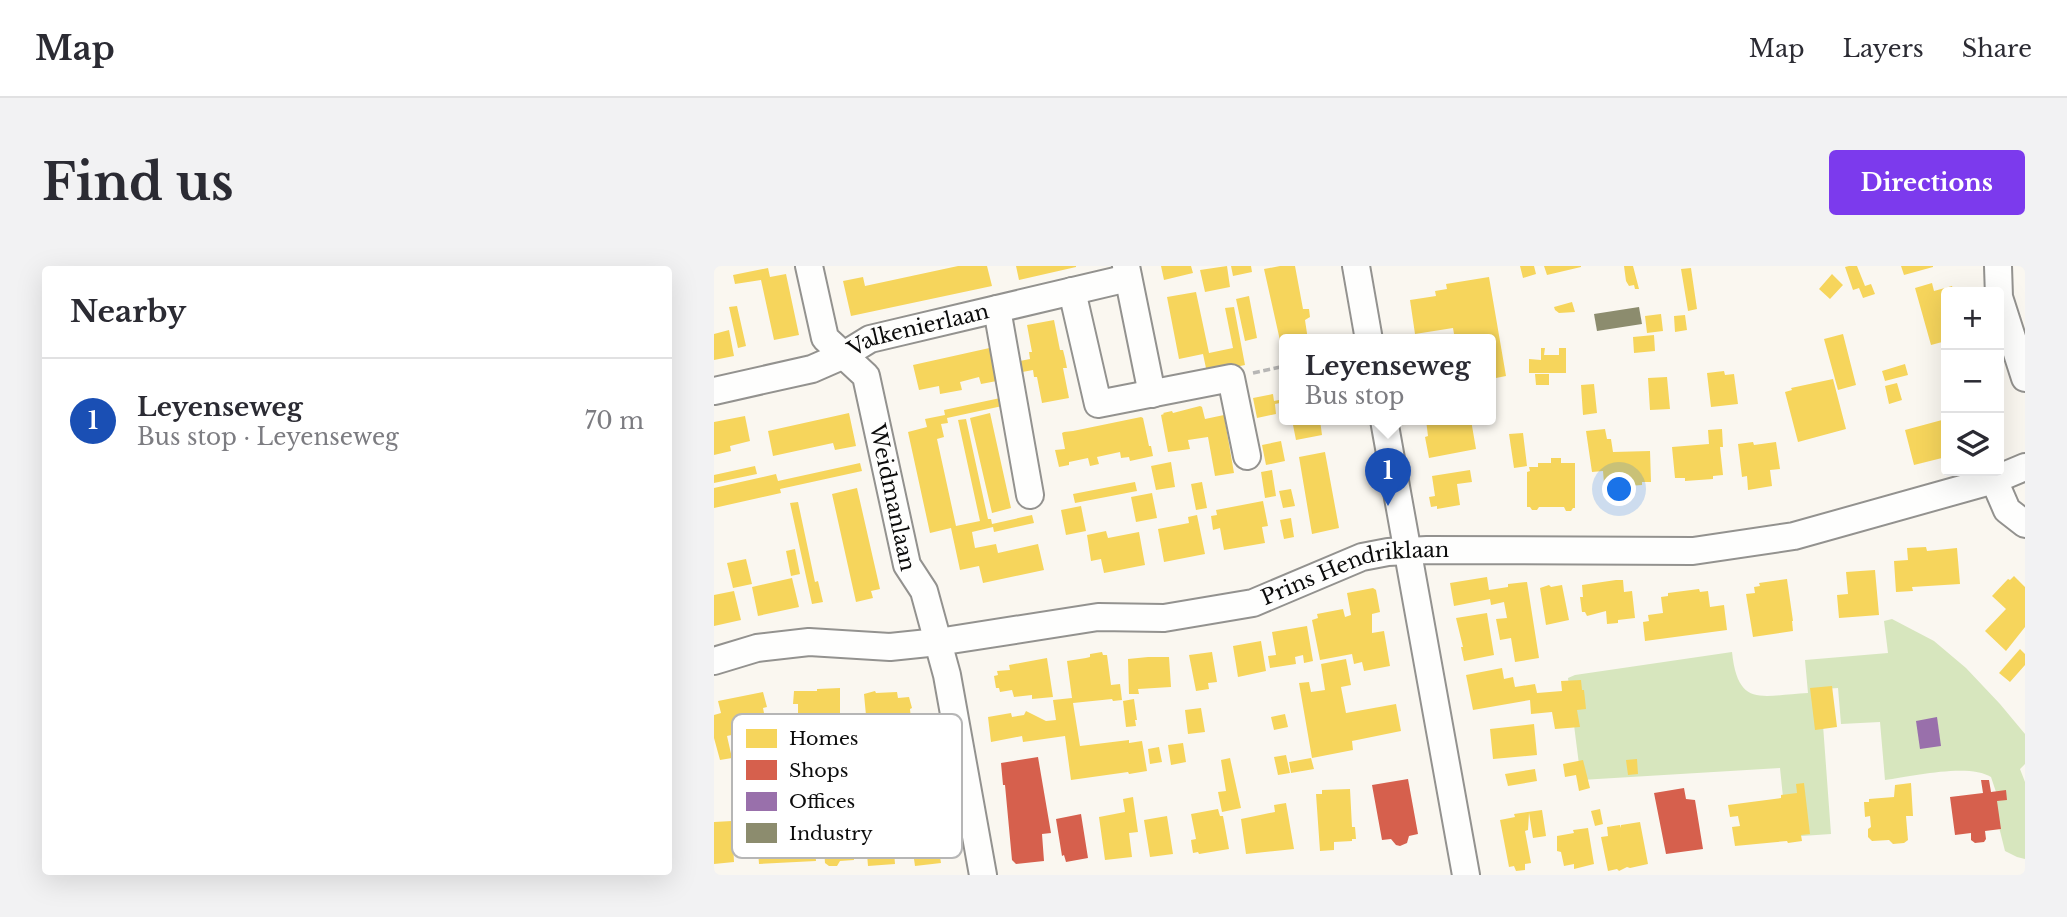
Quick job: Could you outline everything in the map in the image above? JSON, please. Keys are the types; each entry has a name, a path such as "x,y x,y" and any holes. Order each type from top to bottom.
{"street":[{"name":"Weidmanlaan","path":"809,266 825,338 866,376 907,565 924,591 947,675 954,714"},
{"path":"1356,266 1368,334"},
{"path":"1998,266 1999,297 2025,378"},
{"name":"Valkenierlaan","path":"714,391 812,369 844,355 870,339 1072,291 1127,272"},
{"path":"1127,272 1152,394"},
{"path":"1072,291 1098,404 1231,378 1247,456"},
{"path":"997,309 1030,495"},
{"path":"1385,425 1398,551 1466,875"},
{"name":"Prins Hendriklaan","path":"714,661 757,648 809,642 890,647 1098,617 1164,618 1252,603 1362,557 1398,551 1693,551 1794,536 1994,480 2025,467"},
{"path":"1994,480 2007,510 2025,524"},
{"name":"Weidmanlaan","path":"962,758 983,875"}],"path":[{"path":"1231,378 1279,367"}],"green space":[{"path":"1892,619 1934,641 1966,668 2025,734 2025,764 2020,769 2025,782 2025,859 2005,851 1996,815 1996,792 1991,777 1982,773 1955,771 1885,780 1880,722 1841,724 1838,688 1823,689 1831,834 1787,837 1780,768 1581,780 1568,678 1732,652 1740,683 1747,691 1765,696 1808,693 1805,660 1888,653 1884,621"}],"building: Homes":[{"path":"958,266 987,266 992,286 851,316 843,281 863,277 865,286"},
{"path":"1016,266 1076,266 1076,267 1019,280"},
{"path":"1161,266 1191,266 1193,273 1164,280"},
{"path":"1227,266 1230,287 1205,292 1200,270"},
{"path":"1231,266 1251,266 1252,272 1233,276"},
{"path":"1295,266 1303,309 1309,309 1310,317 1305,320 1307,334 1279,336 1264,269"},
{"path":"1520,266 1534,266 1536,274 1523,278"},
{"path":"1544,266 1581,266 1581,267 1547,275"},
{"path":"1624,266 1633,266 1639,289 1635,289 1634,285 1629,286"},
{"path":"1857,266 1865,286 1871,284 1875,294 1863,298 1859,288 1853,290 1845,267"},
{"path":"1901,266 1933,266 1933,267 1904,275"},
{"path":"768,268 770,277 786,274 799,335 774,340 761,280 735,284 733,275"},
{"path":"1691,268 1697,309 1688,311 1681,269"},
{"path":"1832,274 1843,285 1830,299 1819,289"},
{"path":"1489,277 1506,376 1496,378 1496,334 1454,334 1453,328 1415,334 1410,300 1436,296 1435,291 1447,289 1446,284"},
{"path":"1932,283 1934,291 1941,289 1941,342 1931,345 1915,288"},
{"path":"1196,292 1209,353 1233,348 1225,308 1234,307 1245,365 1207,373 1203,354 1179,359 1167,297"},
{"path":"1249,296 1257,338 1245,341 1236,299"},
{"path":"1572,302 1575,312 1559,313 1555,310 1554,307"},
{"path":"737,306 746,346 738,348 729,307"},
{"path":"1661,314 1663,331 1647,333 1645,316"},
{"path":"1685,315 1687,330 1675,332 1674,316"},
{"path":"1054,320 1067,368 1063,368 1069,398 1042,403 1033,370 1017,373 1014,362 1030,359 1029,352 1032,352 1027,325"},
{"path":"729,330 734,356 714,360 714,334"},
{"path":"1843,334 1856,385 1838,390 1824,339"},
{"path":"1654,335 1655,351 1634,353 1633,337"},
{"path":"994,347 1002,380 981,384 979,377 960,382 962,390 940,394 939,386 919,390 913,365"},
{"path":"1541,348 1545,348 1544,355 1559,355 1559,348 1566,348 1566,373 1529,373 1529,359 1541,360"},
{"path":"1905,364 1908,375 1885,381 1882,371"},
{"path":"1724,371 1725,375 1734,374 1738,404 1711,407 1707,373"},
{"path":"1535,374 1549,374 1549,385 1536,385"},
{"path":"1667,377 1670,409 1650,410 1648,378"},
{"path":"1833,379 1846,429 1798,442 1785,392 1792,390 1791,388"},
{"path":"1897,383 1902,400 1889,404 1885,386"},
{"path":"1594,384 1597,413 1583,415 1581,385"},
{"path":"1273,394 1274,401 1279,400 1279,403 1275,404 1276,414 1257,418 1253,398"},
{"path":"1005,397 1007,405 947,418 948,423 941,424 944,437 937,439 956,526 980,521 958,420 966,419 988,519 991,519 992,524 1032,515 1034,523 994,532 993,527 972,532 975,548 996,544 998,553 1038,544 1044,570 983,583 979,566 960,570 951,528 930,533 908,432 927,427 925,419 945,415 944,410"},
{"path":"1200,406 1205,419 1224,415 1234,473 1215,476 1208,437 1188,440 1190,449 1168,452 1161,415"},
{"path":"849,413 856,446 835,450 833,443 773,456 768,431"},
{"path":"990,413 1011,508 992,513 970,418"},
{"path":"745,416 750,441 730,446 731,451 714,455 714,422"},
{"path":"1141,417 1153,456 1130,461 1129,457 1121,458 1120,452 1097,457 1099,464 1090,466 1088,458 1059,467 1055,450 1065,449 1062,433"},
{"path":"1941,420 1941,458 1914,465 1905,430"},
{"path":"1293,425 1321,425 1322,435 1296,440"},
{"path":"1427,425 1472,425 1476,449 1429,458 1425,437 1428,436"},
{"path":"1605,429 1607,439 1611,439 1613,452 1650,451 1651,482 1614,487 1613,483 1604,483 1603,471 1592,472 1586,431"},
{"path":"1722,429 1723,447 1720,447 1723,475 1713,476 1713,479 1685,481 1685,478 1675,478 1672,447 1709,444 1708,430"},
{"path":"1523,433 1527,466 1514,468 1509,434"},
{"path":"1281,441 1285,461 1266,465 1262,445"},
{"path":"1753,442 1754,445 1776,442 1780,469 1770,470 1772,486 1748,490 1747,476 1742,477 1738,444"},
{"path":"1325,452 1339,528 1312,534 1299,457"},
{"path":"1551,458 1561,458 1561,463 1575,463 1575,508 1571,511 1566,511 1564,507 1539,507 1532,510 1527,507 1529,467 1538,467 1538,463 1551,463"},
{"path":"1171,462 1175,487 1156,490 1151,466"},
{"path":"860,463 862,471 780,489 781,493 714,508 714,488 776,474 778,481"},
{"path":"755,466 757,474 714,483 714,475"},
{"path":"1272,470 1276,496 1265,498 1261,472"},
{"path":"1470,470 1472,482 1457,484 1460,505 1437,509 1437,506 1431,507 1429,497 1435,496 1432,476"},
{"path":"1135,482 1137,491 1075,503 1073,494"},
{"path":"1202,482 1207,508 1196,510 1191,484"},
{"path":"857,488 880,589 871,591 873,598 856,602 832,494"},
{"path":"1291,489 1295,506 1283,508 1279,491"},
{"path":"1152,493 1157,518 1136,522 1131,497"},
{"path":"1263,501 1268,526 1262,527 1265,543 1224,550 1220,528 1213,530 1211,516 1217,515 1216,510"},
{"path":"798,502 815,582 818,581 823,602 812,604 790,503"},
{"path":"1081,506 1086,531 1066,535 1061,510"},
{"path":"1197,515 1205,554 1164,562 1158,529 1189,523 1188,517"},
{"path":"1291,518 1294,537 1284,539 1280,520"},
{"path":"1106,531 1108,538 1139,532 1145,565 1104,573 1101,559 1091,561 1087,535"},
{"path":"1926,547 1927,551 1957,548 1960,584 1912,587 1913,591 1896,592 1894,561 1908,560 1907,548"},
{"path":"795,549 800,574 791,576 786,551"},
{"path":"746,559 752,584 733,588 727,563"},
{"path":"1875,570 1879,615 1839,618 1837,595 1848,594 1846,572"},
{"path":"2014,576 2025,587 2025,627 2006,651 1985,631 2006,609 1992,596"},
{"path":"1487,577 1489,590 1527,582 1539,658 1515,662 1511,638 1500,640 1496,619 1507,618 1504,602 1491,605 1490,599 1454,606 1450,583"},
{"path":"792,578 799,607 758,616 752,587"},
{"path":"1787,579 1793,631 1753,637 1746,594 1755,593 1754,587 1760,586 1759,583"},
{"path":"1623,580 1624,592 1632,591 1635,618 1607,624 1606,611 1587,616 1582,612 1582,585"},
{"path":"1562,585 1569,620 1546,625 1540,588"},
{"path":"1373,588 1376,590 1380,612 1372,614 1372,633 1384,631 1390,666 1364,671 1362,662 1354,664 1352,654 1320,660 1312,620 1318,618 1317,614 1343,609 1345,617 1351,615 1347,593"},
{"path":"1699,589 1700,592 1708,591 1710,607 1724,605 1727,630 1645,641 1643,622 1649,621 1648,615 1663,613 1661,597 1668,596 1668,593"},
{"path":"734,591 741,620 714,626 714,595"},
{"path":"1487,613 1494,655 1464,661 1456,618"},
{"path":"1307,626 1313,661 1304,663 1303,655 1295,657 1296,664 1270,668 1268,656 1276,655 1272,632"},
{"path":"1261,641 1266,671 1238,677 1233,646"},
{"path":"2020,649 2025,654 2025,665 2010,682 1999,673"},
{"path":"1102,652 1107,655 1111,685 1120,684 1122,700 1073,703 1080,746 1142,741 1147,771 1071,780 1065,736 1023,742 1022,736 991,742 988,717 1011,713 1012,717 1024,715 1026,711 1046,721 1056,720 1053,700 1072,698 1067,661"},
{"path":"1212,652 1217,682 1208,683 1209,689 1196,691 1189,655"},
{"path":"1169,657 1171,687 1138,689 1139,694 1129,694 1128,659"},
{"path":"1047,658 1053,697 1014,697 1012,690 1000,692 999,688 996,688 994,676 998,675 997,671 1010,670 1009,665"},
{"path":"1346,659 1351,685 1341,687 1346,713 1396,704 1401,731 1352,741 1353,750 1312,758 1299,683 1309,682 1311,692 1325,690 1321,664"},
{"path":"1502,668 1504,679 1513,677 1515,687 1535,684 1537,693 1562,691 1561,681 1581,680 1586,709 1577,710 1580,727 1555,729 1552,712 1531,714 1530,700 1473,710 1466,675"},
{"path":"1832,686 1837,727 1815,730 1810,688"},
{"path":"840,688 840,714 798,714 798,704 793,704 794,691"},
{"path":"875,691 897,692 898,698 909,697 910,714 866,714 864,694"},
{"path":"763,692 767,707 763,708 764,714 732,714 732,735 727,736 732,758 720,760 714,738 714,715 721,713 718,701"},
{"path":"1134,699 1136,726 1126,727 1123,701"},
{"path":"1201,708 1205,732 1188,734 1185,710"},
{"path":"1285,714 1288,727 1274,730 1271,717"},
{"path":"1534,724 1537,755 1493,759 1490,729"},
{"path":"1183,743 1186,762 1171,765 1168,745"},
{"path":"1159,747 1162,762 1150,764 1148,749"},
{"path":"1286,755 1290,773 1278,775 1274,757"},
{"path":"1230,758 1241,808 1222,812 1218,792 1226,791 1221,760"},
{"path":"1311,758 1314,769 1291,773 1289,762"},
{"path":"1637,759 1638,774 1628,775 1626,760"},
{"path":"1583,760 1590,788 1579,791 1576,775 1565,777 1563,764"},
{"path":"1535,769 1537,781 1508,786 1505,774"},
{"path":"1804,783 1810,834 1801,835 1802,841 1735,846 1732,827 1740,826 1738,816 1730,817 1728,805 1781,798 1781,795 1797,793 1796,784"},
{"path":"1911,783 1913,816 1906,816 1908,840 1893,844 1889,840 1872,841 1868,837 1870,816 1865,817 1864,802 1869,802 1869,799 1894,797 1895,785"},
{"path":"1350,789 1352,827 1355,827 1356,839 1334,842 1334,850 1320,851 1316,794 1322,794 1322,790"},
{"path":"1133,797 1138,832 1129,833 1132,857 1105,860 1099,817 1125,812 1123,799"},
{"path":"1286,803 1294,849 1246,854 1241,819 1275,812 1274,805"},
{"path":"1218,809 1220,816 1223,816 1229,849 1193,853 1191,840 1196,839 1191,814"},
{"path":"1600,809 1603,824 1595,826 1591,811"},
{"path":"1542,810 1546,836 1533,838 1529,813 1528,830 1525,831 1531,863 1525,864 1525,870 1516,871 1514,866 1509,867 1500,820 1515,817 1514,814"},
{"path":"1167,816 1173,854 1150,857 1144,820"},
{"path":"732,821 734,862 714,864 714,822"},
{"path":"1640,822 1648,864 1608,871 1601,837 1608,836 1607,827 1620,825 1620,828 1621,825"},
{"path":"1588,828 1594,864 1574,869 1574,864 1564,866 1561,852 1557,851 1557,836"},
{"path":"759,858 816,858 816,861 759,864"},
{"path":"825,858 854,858 840,861 837,866 825,863"},
{"path":"867,858 894,858 895,864 868,866"},
{"path":"914,858 940,858 941,863 915,866"}],"building: Shops":[{"path":"1038,757 1051,833 1042,834 1044,861 1016,864 1012,860 1001,763"},
{"path":"1408,779 1418,834 1409,836 1407,843 1400,846 1391,839 1382,840 1372,785"},
{"path":"1981,780 1989,780 1991,792 2006,790 2007,800 1997,801 2001,829 1985,831 1984,842 1975,843 1971,840 1971,833 1955,835 1950,797 1983,793"},
{"path":"1684,788 1686,799 1695,800 1703,849 1666,854 1654,793"},
{"path":"1081,814 1088,858 1066,862 1064,855 1062,856 1056,819"}],"building: Offices":[{"path":"1937,717 1941,746 1920,749 1916,721"}],"building: Industry":[{"path":"1639,307 1642,324 1597,331 1594,314"}],"place":[{"name":"Leyenseweg","path":"1388,506"}]}
